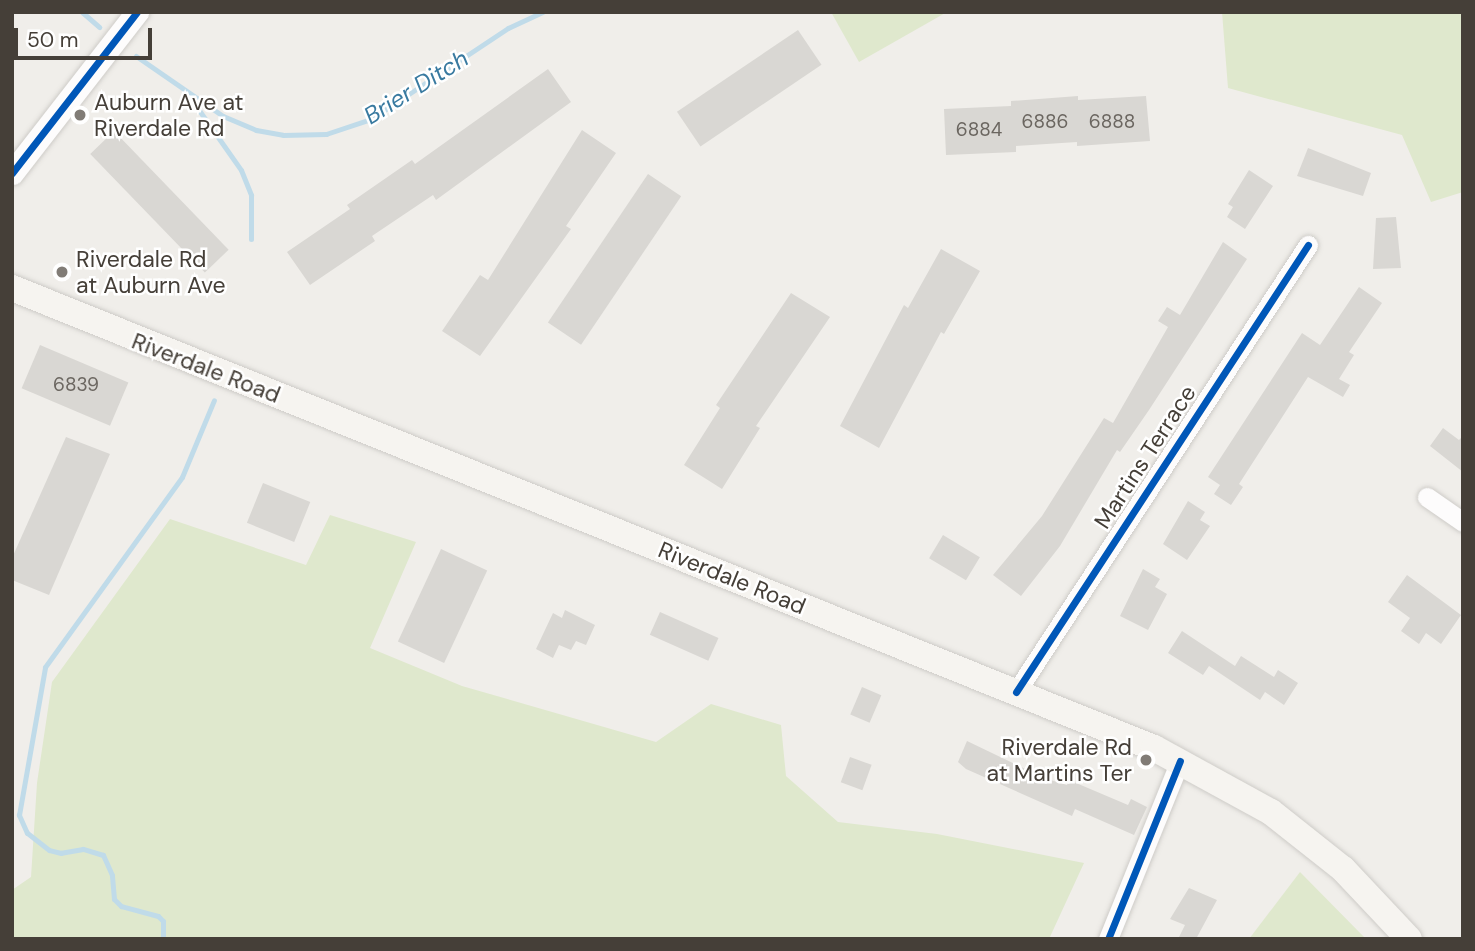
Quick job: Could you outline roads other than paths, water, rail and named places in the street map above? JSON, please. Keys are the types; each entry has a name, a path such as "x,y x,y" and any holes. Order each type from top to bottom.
{"main road":[{"name":"Riverdale Road","path":"12,288 1016,692 1180,761 1244,795 1305,837 1409,939"}],"street":[{"path":"12,173 137,12"},
{"name":"Martins Terrace","path":"1016,692 1308,245"},
{"path":"1427,497 1463,522"},
{"path":"1108,939 1180,761"}],"waterway":[{"name":"Brier Ditch","path":"82,12 99,27"},
{"name":"Brier Ditch","path":"136,56 223,116 256,130 283,135 326,134 371,119 508,28 542,12"},
{"path":"189,96 241,170 251,195 251,239"},
{"path":"163,939 163,921 158,916 121,906 114,899 112,875 103,855 83,849 61,853 49,850 27,833 19,815 45,667 182,477 214,400"}],"place":[{"name":"Auburn Ave at Riverdale Rd","path":"80,115"},
{"name":"Riverdale Rd at Auburn Ave","path":"62,272"},
{"name":"Riverdale Rd at Martins Ter","path":"1146,760"}]}
